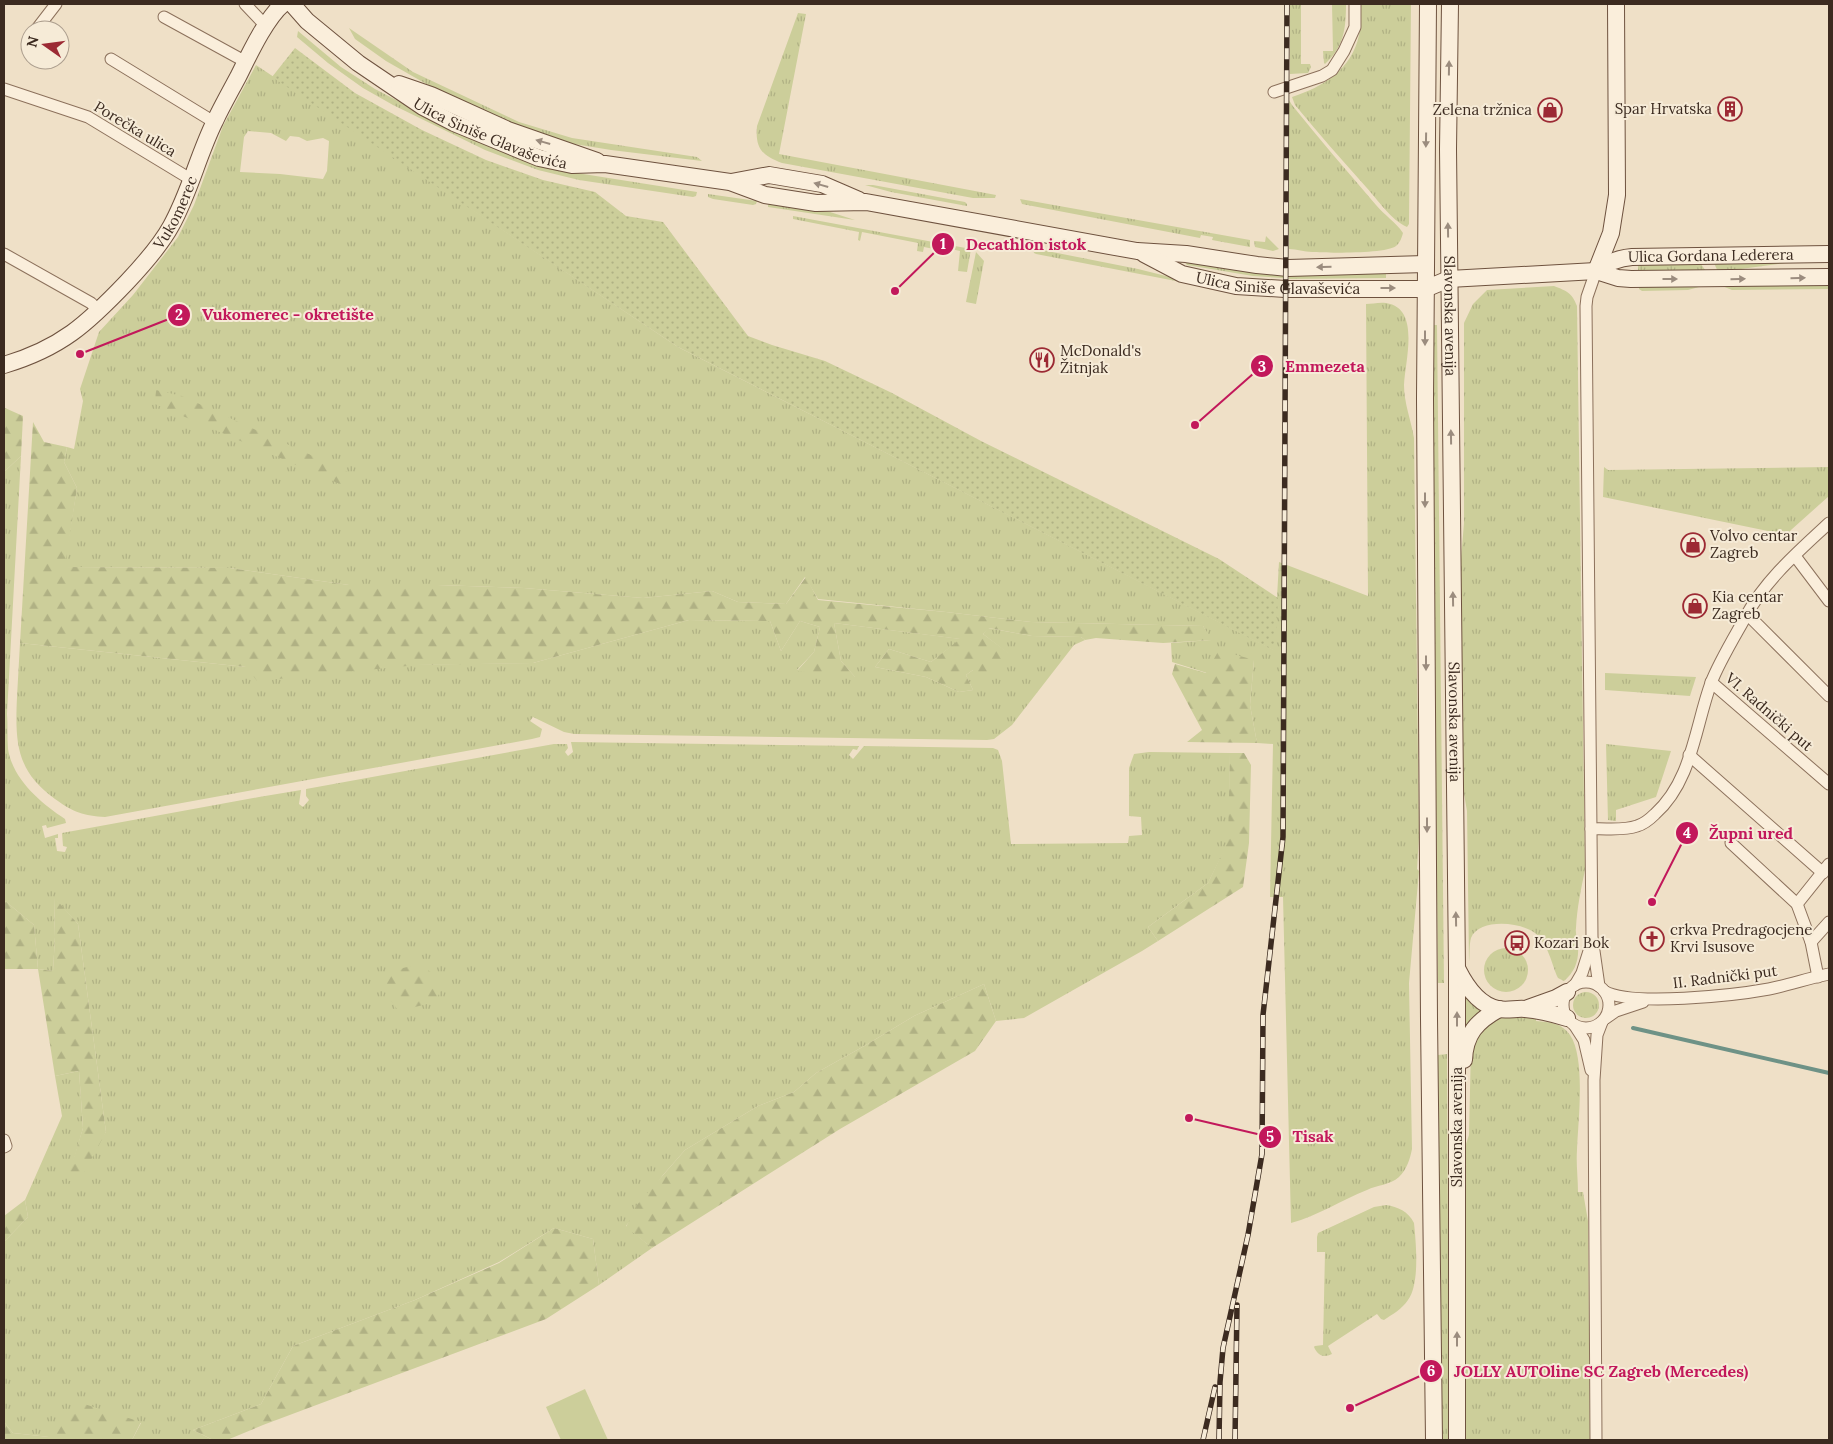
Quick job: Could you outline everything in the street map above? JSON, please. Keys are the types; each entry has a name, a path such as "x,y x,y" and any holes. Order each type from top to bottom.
{"main road":[{"name":"Vukomerec","path":"4,365 29,357 78,330 146,262 171,227 192,180 214,122 266,26 283,4"},
{"name":"Ulica Siniše Glavaševića","path":"292,4 307,21 344,51 423,107 454,124 539,158 572,165 605,164 730,182 769,174 822,184 866,202 1136,250 1186,254 1257,265 1288,268 1426,264"},
{"name":"Slavonska avenija","path":"1428,4 1425,289 1429,1019 1434,1440"},
{"name":"Slavonska avenija","path":"1450,4 1448,149 1457,968 1457,1440"},
{"path":"1596,271 1611,233 1616,207 1616,4"},
{"path":"1611,233 1620,251 1632,257"},
{"name":"Ulica Siniše Glavaševića","path":"1136,250 1182,274 1236,286 1285,289 1425,289"},
{"name":"Ulica Gordana Lederera","path":"1596,271 1610,261 1632,257 1829,254"},
{"path":"1426,264 1449,279"},
{"name":"Ulica Gordana Lederera","path":"1425,289 1449,279 1596,271 1618,278 1632,279 1829,277"},
{"path":"1457,968 1464,982 1476,996 1484,1003 1499,1009 1525,1008 1556,998 1571,988"},
{"path":"1525,1008 1571,1022"},
{"path":"1457,1091 1462,1079 1464,1050 1468,1038 1475,1026 1485,1017 1499,1009"}],"street":[{"path":"44,20 56,4"},
{"path":"245,4 266,26"},
{"path":"1274,92 1322,76 1332,70 1344,51 1355,27 1355,4"},
{"path":"164,17 246,62"},
{"path":"111,59 214,122"},
{"name":"Porečka ulica","path":"4,88 88,117 192,180"},
{"path":"4,254 91,303 99,311"},
{"path":"1596,271 1587,296 1586,306 1592,937 1601,988 1608,998 1609,1006 1597,1034 1594,1080 1596,1440"},
{"path":"1591,829 1637,826 1648,821 1674,794 1683,777 1712,682 1746,614 1760,593 1829,523"},
{"path":"1795,556 1829,601"},
{"path":"1746,614 1829,696"},
{"name":"VI. Radnički put","path":"1712,682 1829,784"},
{"path":"1689,755 1826,868 1798,904"},
{"path":"1731,843 1798,904 1824,976"},
{"path":"1811,942 1829,922"},
{"path":"1592,937 1582,973 1571,988 1563,1005 1571,1022 1584,1040 1594,1080"},
{"name":"II. Radnički put","path":"1601,988 1616,996 1652,1000 1748,992 1824,976"},
{"path":"1571,988 1587,982 1601,988"},
{"name":"II. Radnički put","path":"1604,1020 1626,1007 1652,1000"},
{"path":"1571,1022 1587,1028 1604,1020"},
{"path":"4,1140 6,1146 4,1147"}],"green space":[{"path":"1290,4 1301,4 1301,64 1310,64 1311,67 1308,73 1290,74"},
{"path":"1332,4 1346,4 1345,21 1340,44 1325,64 1323,51 1333,51"},
{"path":"1361,4 1411,4 1409,224 1407,227 1396,220 1385,209 1295,105 1292,97 1325,82 1335,75 1350,58 1360,31"},
{"path":"798,13 806,14 779,154 996,195 995,198 973,198 782,163 765,154 757,140 757,126"},
{"path":"349,28 413,72 519,122 572,138 697,157 702,161 611,150 568,143 543,136 456,100 421,81 386,61 355,39"},
{"path":"298,31 341,67 375,89 452,129 558,170 697,192 696,196 579,180 538,170 485,150 393,105 363,88 328,63 297,37"},
{"path":"295,48 355,93 422,130 486,160 543,180 595,192 626,216 663,222 748,336 825,361 1219,559 1278,598 1275,651 678,347 272,77"},
{"path":"256,65 678,347 1274,650 1279,562 1368,596 1366,304 1386,303 1397,307 1404,315 1407,325 1408,350 1404,392 1414,438 1419,837 1417,869 1419,871 1409,983 1412,1149 1408,1164 1402,1174 1392,1182 1371,1188 1311,1216 1291,1223 1283,897 1270,897 1273,744 1257,743 1250,705 1254,660 1207,673 1172,662 1171,643 1211,640 1203,626 1031,622 818,599 805,577 786,604 738,602 712,591 643,598 524,588 438,585 349,585 230,568 64,567 77,488 64,462 67,447 74,449 83,401 80,389 99,332 133,295 178,237 194,205 223,126","holes":["248,131 271,133 286,141 290,136 299,137 307,141 323,138 329,141 327,171 323,179 240,172 244,137"]},
{"path":"1289,100 1376,205 1403,233 1400,242 1396,246 1381,250 1330,253 1289,249"},
{"path":"865,185 965,202 967,206 891,192"},
{"path":"708,194 757,201 753,205 713,199 708,197"},
{"path":"1020,199 1250,240 1250,247 1212,240 1213,237 1201,235 1200,238 1022,204"},
{"path":"768,202 830,212 855,220 768,207"},
{"path":"793,216 971,249 967,272 958,271 960,251 947,248 945,256 938,255 939,250 924,247 923,252 917,251 918,243 862,232 860,241 858,240 859,232 793,219"},
{"path":"1266,236 1279,249 1273,251 1255,247 1254,241 1265,242"},
{"path":"1032,248 1138,269 1182,280 1181,282 1036,254"},
{"path":"976,252 984,261 976,304 966,302"},
{"path":"1808,260 1718,272 1714,263"},
{"path":"1185,262 1283,274 1283,278 1253,276 1187,265"},
{"path":"1638,263 1701,264 1705,270 1638,273"},
{"path":"1386,273 1386,278 1289,279 1289,274"},
{"path":"1829,283 1829,289 1732,290 1722,286 1724,285"},
{"path":"1554,286 1568,293 1577,306 1585,870 1579,899 1576,930 1578,957 1574,970 1564,981 1558,978 1547,949 1540,938 1529,929 1511,924 1482,927 1475,932 1470,941 1469,962 1467,811 1460,771 1458,595 1464,523 1464,323 1473,304 1487,290"},
{"path":"1639,286 1699,287 1688,290 1642,291 1639,289"},
{"path":"1431,325 1437,325 1444,983 1438,983"},
{"path":"156,390 182,396 348,472 363,494 155,404"},
{"path":"4,409 23,416 21,456 4,472"},
{"path":"33,422 44,442 67,447 64,462 77,488 65,567 230,568 349,585 438,585 524,588 643,598 712,591 738,602 786,604 806,577 818,600 1031,622 1203,626 1212,640 1163,643 1096,638 1085,640 1081,637 1032,636 989,628 983,634 1010,654 989,677 973,670 966,675 973,690 959,692 926,677 875,667 889,649 931,662 960,639 834,623 841,661 856,678 797,671 814,652 820,627 800,621 781,651 770,621 689,620 533,663 417,665 257,681 246,667 20,643"},
{"path":"21,456 7,714 8,749 16,771 29,790 65,819 66,823 47,828 46,825 42,826 45,838 58,834 58,838 55,838 57,851 65,852 67,847 63,846 62,833 301,790 299,804 303,807 309,800 306,796 306,789 554,744 567,744 568,748 565,752 568,756 573,752 571,742 859,746 857,750 853,749 849,755 853,759 864,746 993,748 998,750 1002,761 1011,844 1128,843 1129,836 1142,835 1141,817 1129,816 1129,768 1134,754 1149,752 1230,753 1229,841 1208,883 1148,927 1158,941 1142,951 1024,1018 996,1021 984,984 914,1016 816,1073 794,1092 758,1106 685,1150 663,1175 626,1226 652,1248 599,1285 593,1239 554,1228 499,1262 415,1300 293,1346 261,1404 193,1430 213,1440 132,1440 141,1423 49,1437 13,1433 4,1422 4,1242 28,1217 25,1200 62,1116 55,1076 79,1071 83,1128 68,1180 106,1132 78,924 54,898 55,937 53,971 38,969 34,925 4,900 4,472"},
{"path":"1604,467 1608,470 1829,467 1829,496 1787,535 1603,497"},
{"path":"689,620 770,621 781,651 800,621 820,627 814,652 797,670 855,677 841,661 834,623 961,639 931,662 889,649 875,667 926,677 959,692 973,690 966,675 1009,654 983,634 988,628 1032,636 1081,637 1085,640 1074,645 1012,725 994,739 987,740 574,734 564,732 533,717 530,721 542,729 540,737 532,739 105,817 91,816 73,810 42,788 32,778 25,766 18,742 16,713 20,643 246,667 533,663"},
{"path":"1219,650 1254,660 1250,705 1257,743 1187,742 1202,730 1172,674 1175,664 1206,673"},
{"path":"1605,673 1696,677 1690,696 1605,690"},
{"path":"1606,744 1671,751 1656,797 1616,810 1616,821 1608,820"},
{"path":"1230,753 1244,753 1251,765 1249,843 1243,887 1158,941 1148,927 1208,883 1228,841"},
{"path":"54,897 78,924 106,1132 78,1184 67,1180 83,1128 79,1071 55,1076 38,969 53,971 55,937"},
{"path":"4,900 34,925 38,969 4,969"},
{"path":"1506,948 1518,952 1524,958 1528,970 1524,982 1518,988 1506,992 1494,988 1488,982 1484,970 1488,958 1494,952"},
{"path":"419,964 435,975 441,990 435,1002 407,1009 397,1009 384,990 384,979 403,968"},
{"path":"984,984 996,1021 975,1051 840,1129 652,1248 626,1227 636,1206 685,1150 758,1106 794,1092 816,1073 914,1016"},
{"path":"1586,992 1595,996 1599,1005 1595,1014 1586,1018 1577,1014 1573,1005 1577,996"},
{"path":"1463,994 1473,1005 1484,1011 1464,1030"},
{"path":"1536,1017 1536,1021 1555,1024 1567,1031 1575,1045 1580,1074 1577,1155 1578,1192 1583,1192 1588,1221 1590,1440 1463,1440 1464,1150 1469,1135 1471,1045 1492,1018"},
{"path":"1447,1054 1449,1440 1441,1440 1438,1055"},
{"path":"25,1200 28,1217 4,1242 4,1216"},
{"path":"1386,1205 1402,1210 1409,1215 1414,1223 1416,1274 1412,1293 1400,1309 1384,1320 1377,1314 1328,1346 1332,1354 1322,1355 1314,1347 1323,1345 1325,1252 1317,1252 1318,1233 1374,1207"},
{"path":"554,1228 593,1239 599,1285 546,1319 227,1440 213,1440 193,1430 261,1404 293,1346 415,1300 499,1263"},
{"path":"585,1389 608,1440 561,1440 546,1407"},
{"path":"81,1403 141,1422 132,1440 4,1440 4,1422 13,1433 49,1437"}],"waterway":[{"path":"1633,1028 1829,1073"}],"railway":[{"path":"1219,1440 1220,1382 1223,1348 1248,1235 1262,1154 1263,1015 1283,837 1287,4"},
{"path":"1235,1440 1237,1305"},
{"path":"1203,1440 1215,1387"}],"place":[{"name":"Spar Hrvatska","path":"1730,109"},
{"name":"Zelena tržnica","path":"1550,110"},
{"name":"Decathlon istok","path":"895,291"},
{"name":"Vukomerec - okretište","path":"80,354"},
{"name":"McDonald's Žitnjak","path":"1042,360"},
{"name":"Emmezeta","path":"1195,425"},
{"name":"Volvo centar Zagreb","path":"1693,545"},
{"name":"Kia centar Zagreb","path":"1695,606"},
{"name":"Župni ured","path":"1652,902"},
{"name":"crkva Predragocjene Krvi Isusove","path":"1652,939"},
{"name":"Kozari Bok","path":"1517,943"},
{"name":"Tisak","path":"1189,1118"},
{"name":"JOLLY AUTOline SC Zagreb (Mercedes)","path":"1350,1408"}]}
